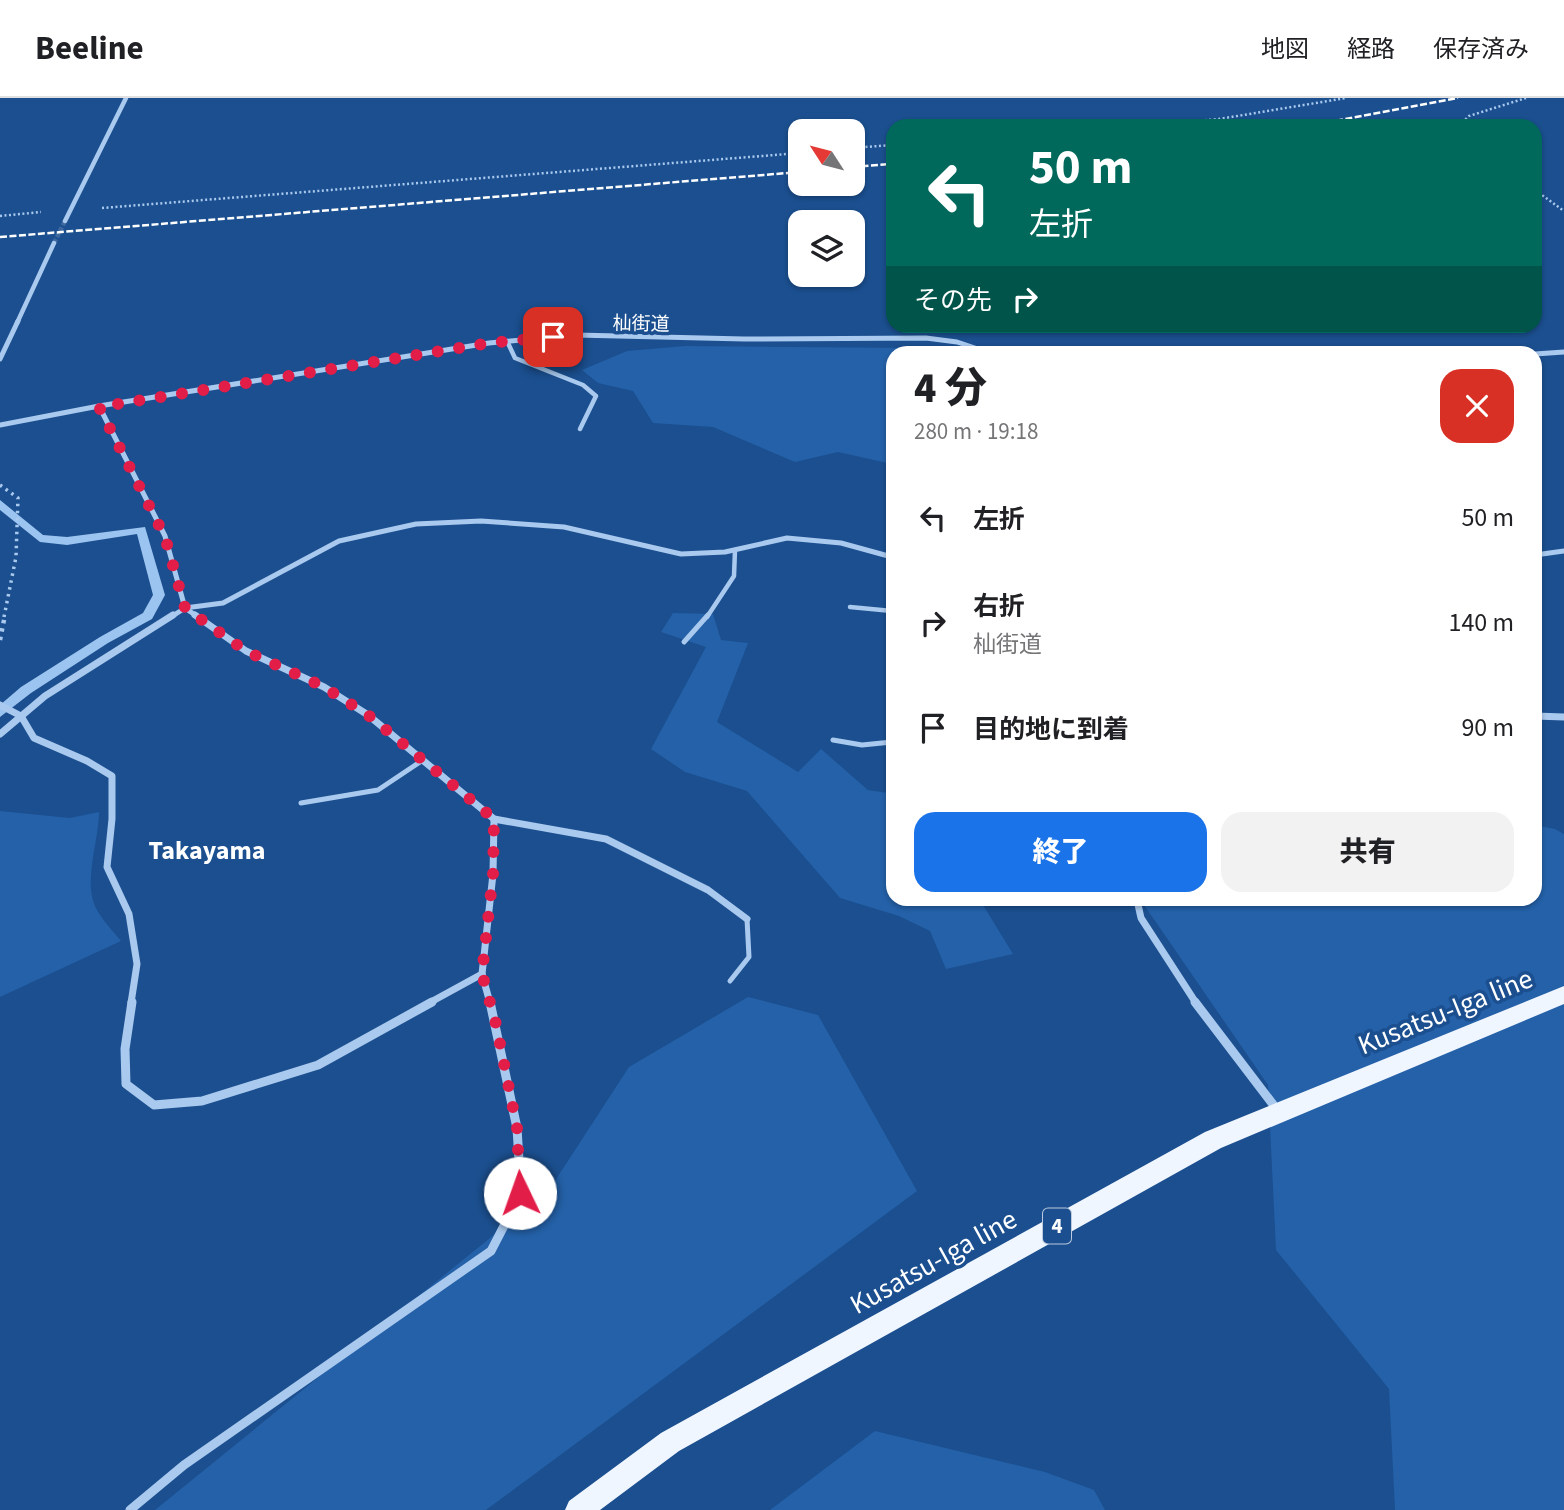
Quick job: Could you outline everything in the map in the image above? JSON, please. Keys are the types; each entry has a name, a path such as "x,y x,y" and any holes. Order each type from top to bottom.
{"main road":[{"name":"Kusatsu-Iga line","path":"578,1510 670,1442 1213,1139 1564,995"}],"street":[{"path":"65,221 126,98"},
{"path":"0,359 54,243"},
{"name":"杣街道","path":"0,425 507,341 576,335 744,339 894,337 957,342 969,346"},
{"path":"1542,354 1564,352"},
{"path":"99,407 165,537 185,608 246,651 324,687 368,715 494,819 606,839 708,890 747,919"},
{"path":"0,734 45,696 185,608 223,603 339,541 416,524 481,521 564,527 681,554 735,550 787,538 841,543 886,555"},
{"path":"1542,554 1564,551"},
{"path":"0,705 21,716 34,738 87,761 112,776 112,819 107,867 129,914 137,964 125,1049 126,1084 154,1105 202,1101 318,1065 482,974"},
{"path":"1542,716 1564,717"},
{"path":"130,1510 184,1465 491,1251 520,1193 517,1128 496,1024 482,974 493,874 494,819"},
{"path":"1138,906 1141,918 1192,999 1279,1112"}],"lane":[{"path":"507,341 515,358 583,385 596,396 580,429"},
{"path":"684,642 700,627 734,576 735,550"},
{"path":"850,607 886,610"},
{"path":"833,740 848,744 886,744"},
{"path":"301,803 378,790 423,760"},
{"path":"730,981 749,957 747,919"}],"path":[{"path":"1219,119 1346,98"},
{"path":"1466,119 1527,98"},
{"path":"865,147 886,145"},
{"path":"0,216 788,154"},
{"path":"1542,195 1564,211"},
{"path":"0,485 18,498 16,557 0,640"}],"shaded area":[{"path":"685,346 886,348 886,463 838,452 795,462 713,427 653,423 633,391 598,383 582,370 627,351"},
{"path":"673,613 713,614 721,640 748,643 717,722 798,772 821,749 868,790 886,793 886,906 984,906 1013,954 946,969 930,931 899,916 840,898 747,791 685,772 651,749 706,647 661,632"},
{"path":"0,811 70,818 99,812 91,875 93,900 99,914 121,941 0,997"},
{"path":"1542,826 1564,834 1564,1510 1395,1510 1389,1389 1276,1250 1268,1085 1145,906 1542,906"},
{"path":"748,997 818,1015 917,1191 486,1510 155,1510 549,1190 629,1067"},
{"path":"875,1431 1045,1472 1094,1490 1105,1510 770,1510"}],"waterway":[{"path":"0,504 40,538 67,541 141,530 159,595 148,616 104,640 26,690 0,712"}],"tunnel":[{"path":"54,243 65,221"}],"railway":[{"path":"1346,119 1458,98"},
{"path":"865,166 886,164"},
{"path":"0,237 788,173"}],"district":[{"name":"Takayama","path":"207,850"}],"route":[{"path":"520,1193 517,1128 496,1024 482,974 493,874 494,819 368,715 324,687 246,651 185,608 165,537 99,407 489,343 553,337"}]}
